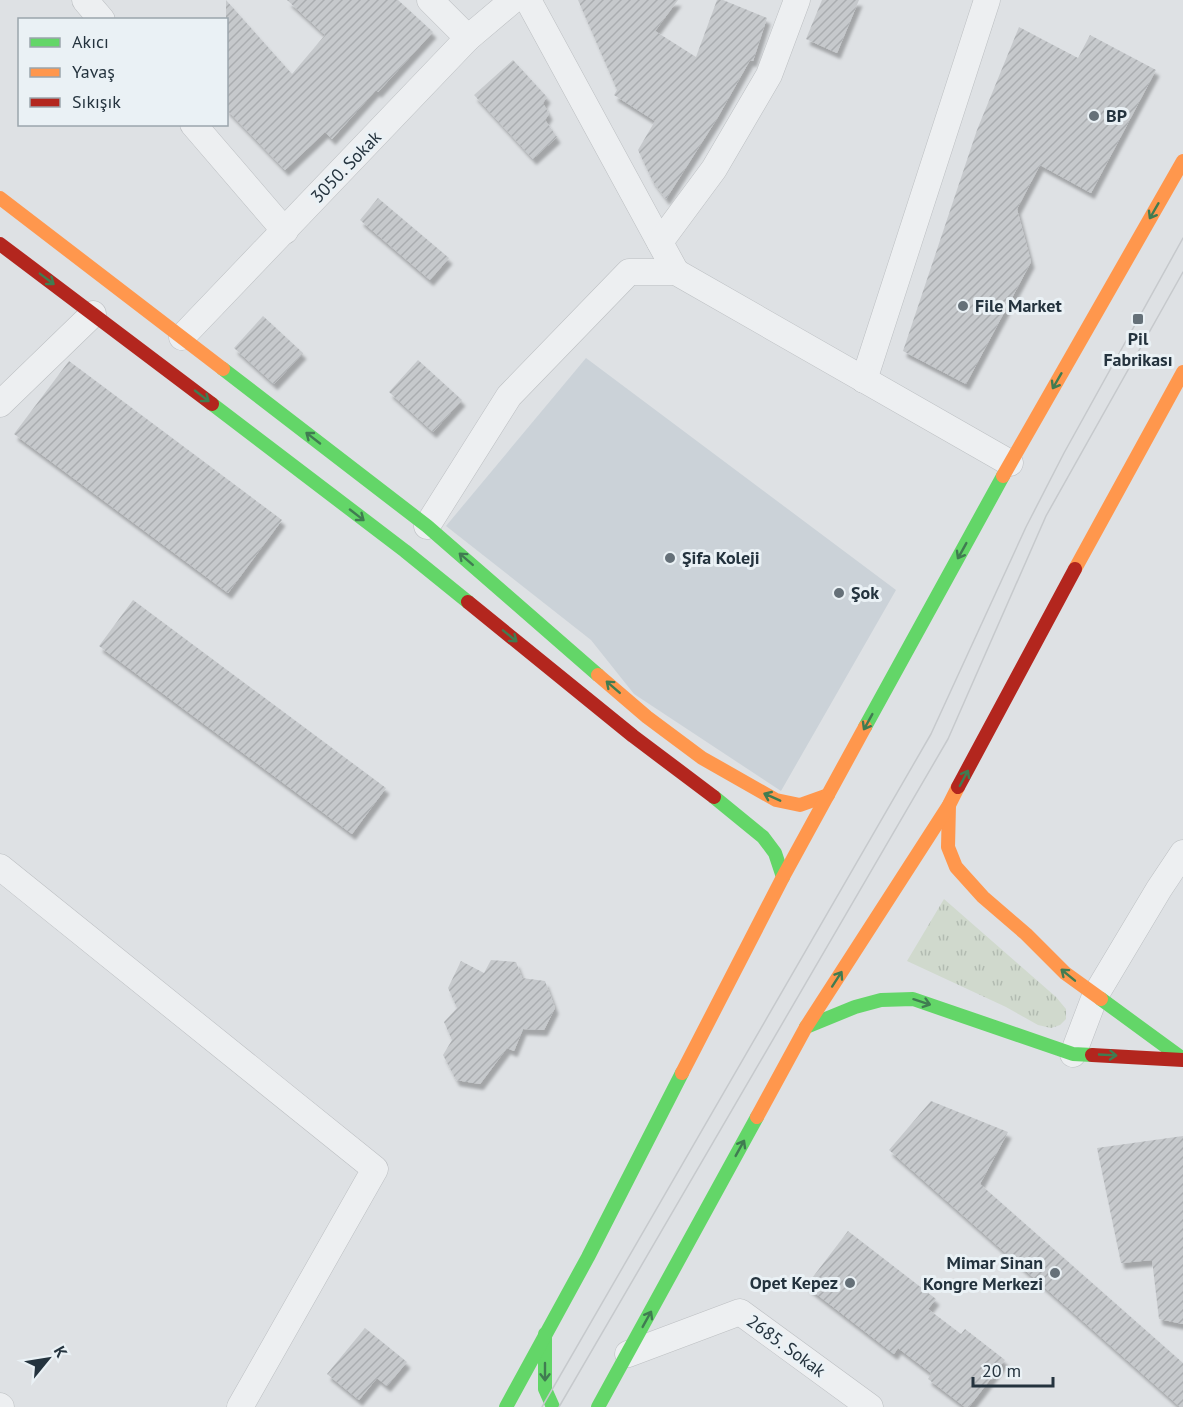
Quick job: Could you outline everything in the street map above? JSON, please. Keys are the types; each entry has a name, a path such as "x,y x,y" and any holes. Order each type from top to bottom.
{"main road":[{"path":"506,1407 588,1257 783,876 1010,463 1183,161"},
{"path":"0,198 171,350 405,551 633,736 763,837 775,853 783,876"},
{"path":"0,244 93,314 171,350 427,525 647,717 702,758 776,800 800,805 828,795"},
{"path":"598,1407 806,1027 949,805 1183,372"},
{"path":"691,779 702,758"},
{"path":"949,805 948,847 956,867 983,897 1026,934 1065,973 1183,1059"},
{"path":"806,1027 881,999 913,999 1073,1054 1183,1059"},
{"path":"545,1334 545,1389 553,1407"}],"street":[{"path":"85,0 100,18"},
{"path":"430,0 468,38"},
{"name":"3050. Sokak","path":"171,350 468,38 513,0"},
{"path":"528,0 676,272"},
{"path":"660,242 714,169 769,75 797,0"},
{"path":"864,380 987,0"},
{"path":"195,126 285,231"},
{"path":"427,525 509,396 629,272 676,272 1010,463"},
{"path":"0,404 93,314"},
{"path":"1073,1054 1095,996 1183,853"},
{"path":"0,867 375,1168 240,1407"},
{"name":"2685. Sokak","path":"628,1354 740,1312 870,1407"}],"shaded area":[{"name":"Şifa Koleji","path":"586,358 896,590 781,791 634,694 591,640 446,526"}],"green space":[{"path":"944,899 1056,997 1066,1009 1066,1019 1060,1025 1051,1028 1038,1025 1006,1007 907,961"}],"building":[{"path":"226,0 292,74 325,35 287,0 398,0 433,32 332,139 325,132 285,170 228,111 228,18 226,18"},
{"path":"578,0 678,0 655,31 696,57 717,0 723,0 767,18 753,61 750,60 718,117 666,199 652,180 638,150 655,121 614,95 617,90"},
{"path":"822,0 859,0 837,53 806,39"},
{"path":"1019,27 1078,58 1090,35 1156,70 1091,193 1040,165 1017,209 1031,262 966,384 903,351 977,130"},
{"path":"513,60 547,97 543,103 549,114 545,120 557,137 533,159 474,95"},
{"path":"378,198 449,258 430,280 360,220"},
{"path":"263,316 303,353 274,384 234,348"},
{"path":"418,360 462,400 433,432 389,392"},
{"path":"69,361 282,520 228,593 14,434"},
{"path":"133,600 386,788 352,834 99,646"},
{"path":"491,960 516,962 522,978 545,981 555,1008 544,1030 523,1029 514,1051 507,1048 480,1084 456,1080 443,1055 452,1040 444,1022 457,1008 448,988 461,961 484,973"},
{"name":"Mimar Sinan Kongre Merkezi","path":"931,1101 1008,1132 980,1184 1183,1363 1183,1407 1180,1407 889,1150"},
{"path":"1183,1136 1183,1324 1159,1319 1152,1260 1121,1263 1097,1148"},
{"path":"848,1231 936,1299 928,1309 961,1334 965,1329 1005,1360 969,1407 965,1407 928,1379 931,1373 898,1348 894,1354 806,1286"},
{"path":"365,1328 407,1362 387,1386 377,1378 359,1400 327,1374"}],"tram line":[{"path":"542,1407 931,734 1026,527 1064,453 1183,238"},
{"path":"559,1407 948,739 1046,516 1183,272"}],"traffic: fast":[{"path":"223,369 427,526 598,675"},
{"path":"212,404 468,602"},
{"path":"865,727 1003,476"},
{"path":"714,797 763,837 775,853 783,877"},
{"path":"806,1027 855,1007 881,1000 913,999 1073,1054 1092,1055"},
{"path":"1101,999 1183,1059"},
{"path":"506,1407 588,1257 682,1073"},
{"path":"598,1407 757,1117"},
{"path":"545,1334 545,1389 553,1407"}],"traffic: slow":[{"path":"1003,476 1183,161"},
{"path":"0,198 223,369"},
{"path":"1075,569 1183,372"},
{"path":"598,675 647,717 702,758 776,800 800,805 828,795"},
{"path":"682,1073 783,877 865,727"},
{"path":"757,1117 806,1027 949,805 958,787"},
{"path":"949,805 948,847 956,867 983,897 1026,934 1065,973 1101,999"}],"traffic: jam":[{"path":"0,244 212,404"},
{"path":"958,787 1075,569"},
{"path":"468,602 633,736 714,797"},
{"path":"1092,1055 1183,1060"}],"place":[{"name":"BP","path":"1094,116"},
{"name":"File Market","path":"963,306"},
{"name":"Pil Fabrikası","path":"1138,319"},
{"name":"Şifa Koleji","path":"670,558"},
{"name":"Şok","path":"839,593"},
{"name":"Mimar Sinan Kongre Merkezi","path":"1055,1273"},
{"name":"Opet Kepez","path":"850,1283"}]}
